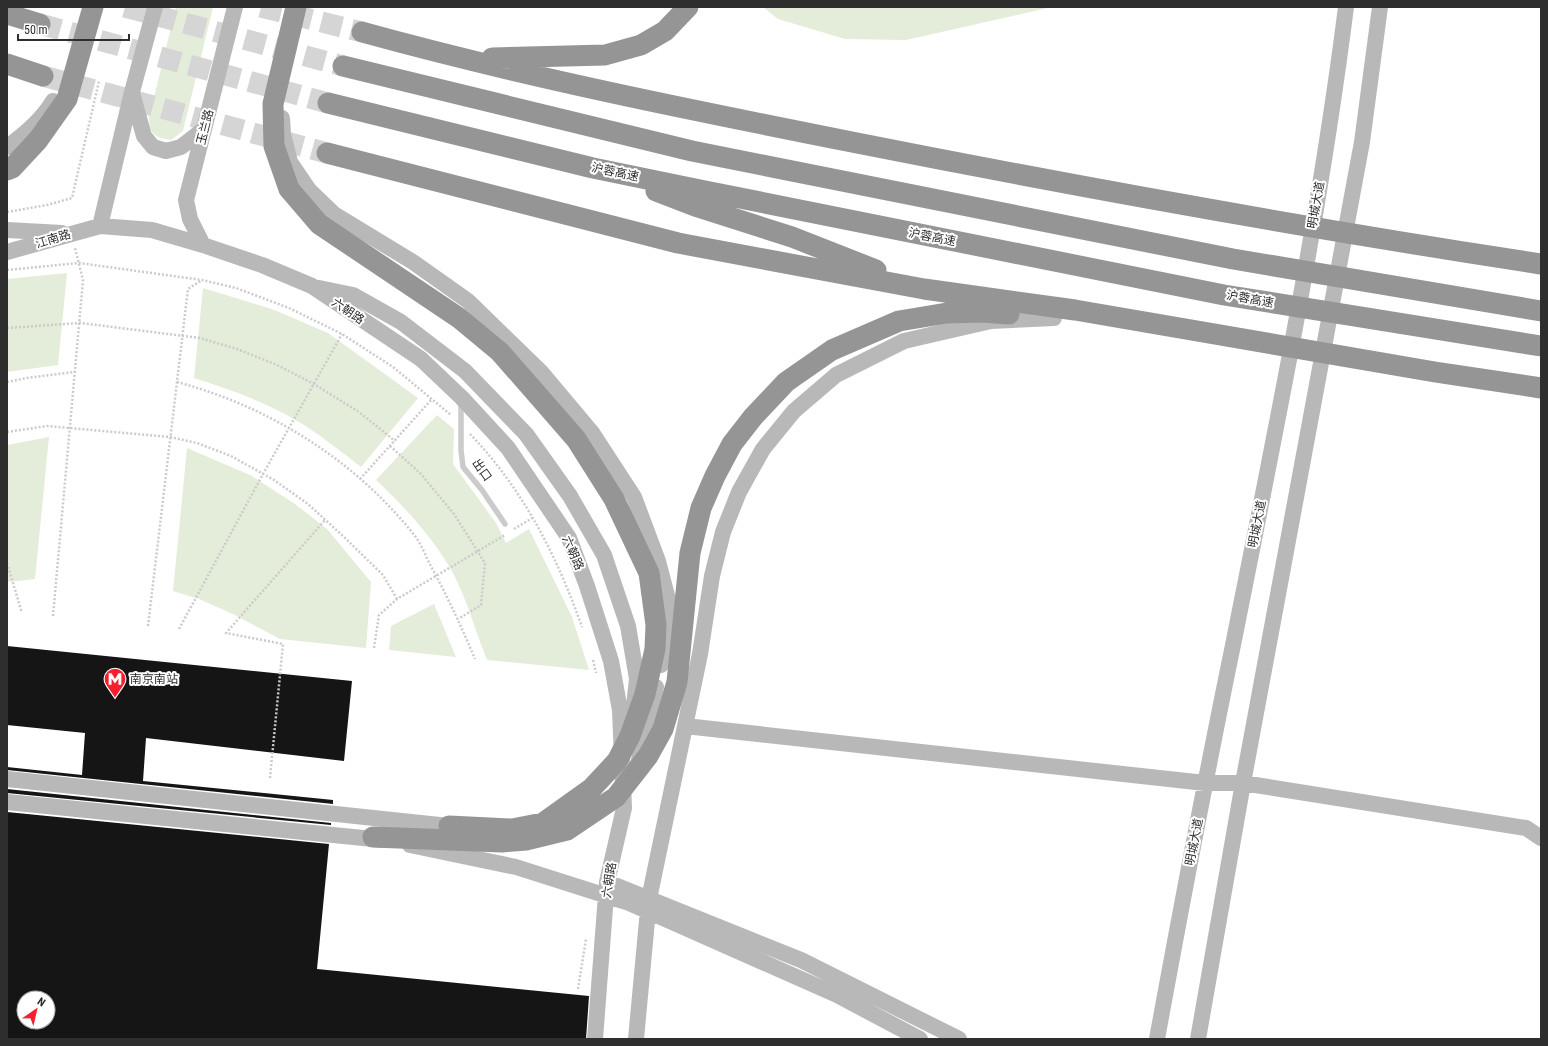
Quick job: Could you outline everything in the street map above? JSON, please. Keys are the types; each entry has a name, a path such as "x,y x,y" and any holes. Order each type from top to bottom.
{"highway":[{"path":"7,170 12,168 38,140 67,99 93,7"},
{"path":"296,7 273,104 274,146 289,189 319,224 459,318 500,352 576,439 614,499 649,573 656,625 655,649 645,694 630,736 617,761 592,788 565,815 526,840"},
{"path":"462,60 605,54 641,45 665,31 688,7"},
{"path":"7,14 40,24"},
{"path":"362,32 462,60 740,119 1019,175 1365,237 1541,264"},
{"path":"7,64 43,76"},
{"path":"343,66 692,151 1233,259 1541,311"},
{"name":"沪蓉高速","path":"328,103 593,168 1224,294 1541,346"},
{"path":"327,153 678,243 924,289 1075,310 1212,335 1541,388"},
{"path":"593,168 695,206 792,237 924,289"},
{"path":"373,838 502,842 526,840 567,830 616,797 648,756 663,730 677,682 690,553 702,508 715,476 732,444 753,417 786,382 832,350 898,321 947,313 982,312 1212,335"},
{"path":"1435,372 1541,397"},
{"path":"449,826 512,829 537,824 554,816 592,788"},
{"path":"449,826 502,842"}],"street":[{"path":"100,226 132,92 155,7"},
{"name":"玉兰路","path":"203,245 190,219 186,200 235,7"},
{"name":"明城大道","path":"1157,1039 1205,783 1270,457 1321,181 1346,7"},
{"path":"1198,1039 1242,783 1362,142 1380,7"},
{"path":"289,37 281,100 283,134 290,162 309,190 334,214 412,262 468,301 541,372 593,434 634,497 658,561 670,607 669,630 642,747 624,808"},
{"path":"7,147 47,112 70,74 81,51"},
{"path":"132,92 144,136 153,147 166,151 181,147 204,129"},
{"name":"六朝路","path":"100,226 152,230 262,265 312,286 421,359 462,398 508,448 569,538 587,586 611,661 620,710 624,808 606,882 595,1039"},
{"name":"江南路","path":"7,252 100,226"},
{"path":"7,230 72,234"},
{"path":"312,286 353,295 401,322 465,371 526,434 570,496 604,555 628,626 637,679 630,736"},
{"path":"636,1039 649,899 686,726 700,654 712,576 723,532 739,492 763,449 794,411 836,375 904,340 991,321 1054,318"},
{"path":"686,726 1205,783 1242,783 1526,828 1541,838"},
{"path":"7,779 449,826"},
{"path":"7,802 373,838 516,867 628,903 837,995 920,1039"},
{"path":"606,882 801,960 959,1039"}],"lane":[{"name":"出口","path":"462,398 460,424 463,466 482,490 505,524"}],"path":[{"path":"7,212 47,205 72,198 99,81"},
{"path":"53,616 83,280 72,234"},
{"path":"7,270 79,263 202,280 236,288 289,308 342,334 393,367 432,399 460,424 493,458 534,517 567,583 584,631"},
{"path":"148,626 188,290 202,280"},
{"path":"7,328 80,323 182,334 237,349 277,365 314,384 359,412 395,441"},
{"path":"179,629 263,474 342,334"},
{"path":"7,382 75,372"},
{"path":"177,382 236,402 289,428 343,462 376,494 415,537 458,619 475,658"},
{"path":"360,479 432,399"},
{"path":"7,432 47,426 170,437 197,443 231,456 263,474 308,504 383,575 397,599"},
{"path":"390,446 420,473 454,514 485,563 481,606 458,619"},
{"path":"374,648 379,615 397,599 534,517"},
{"path":"270,778 283,644 226,634 325,520"},
{"path":"7,563 22,613"},
{"path":"593,659 596,674"},
{"path":"578,989 587,935"}],"green space":[{"path":"176,7 213,7 183,131 171,140 161,138 154,134 150,128 149,118"},
{"path":"763,7 1052,7 906,40 845,39 778,19"},
{"path":"67,273 58,365 7,372 7,279"},
{"path":"203,288 272,309 328,333 418,398 361,467 319,435 278,410 223,387 194,378"},
{"path":"437,415 454,429 453,464 496,523 506,543 529,529 572,617 589,670 487,660 464,597 448,564 420,526 376,480"},
{"path":"49,437 35,579 7,582 7,445"},
{"path":"187,448 250,475 295,504 327,529 371,582 366,648 280,639 235,615 199,599 173,591"},
{"path":"434,604 456,657 389,650 391,626"}],"building":[{"path":"7,646 352,681 344,761 146,738 143,781 333,800 333,804 7,770 7,767 82,775 85,733 7,725"},
{"path":"7,789 331,823 331,825 7,793"},
{"path":"7,812 329,844 317,969 589,996 586,1039 7,1039"}],"tunnel":[{"path":"125,7 343,66"},
{"path":"261,7 362,32"},
{"path":"40,24 328,103"},
{"path":"43,76 327,153"}],"place":[{"name":"南京南站","path":"115,698"}]}
